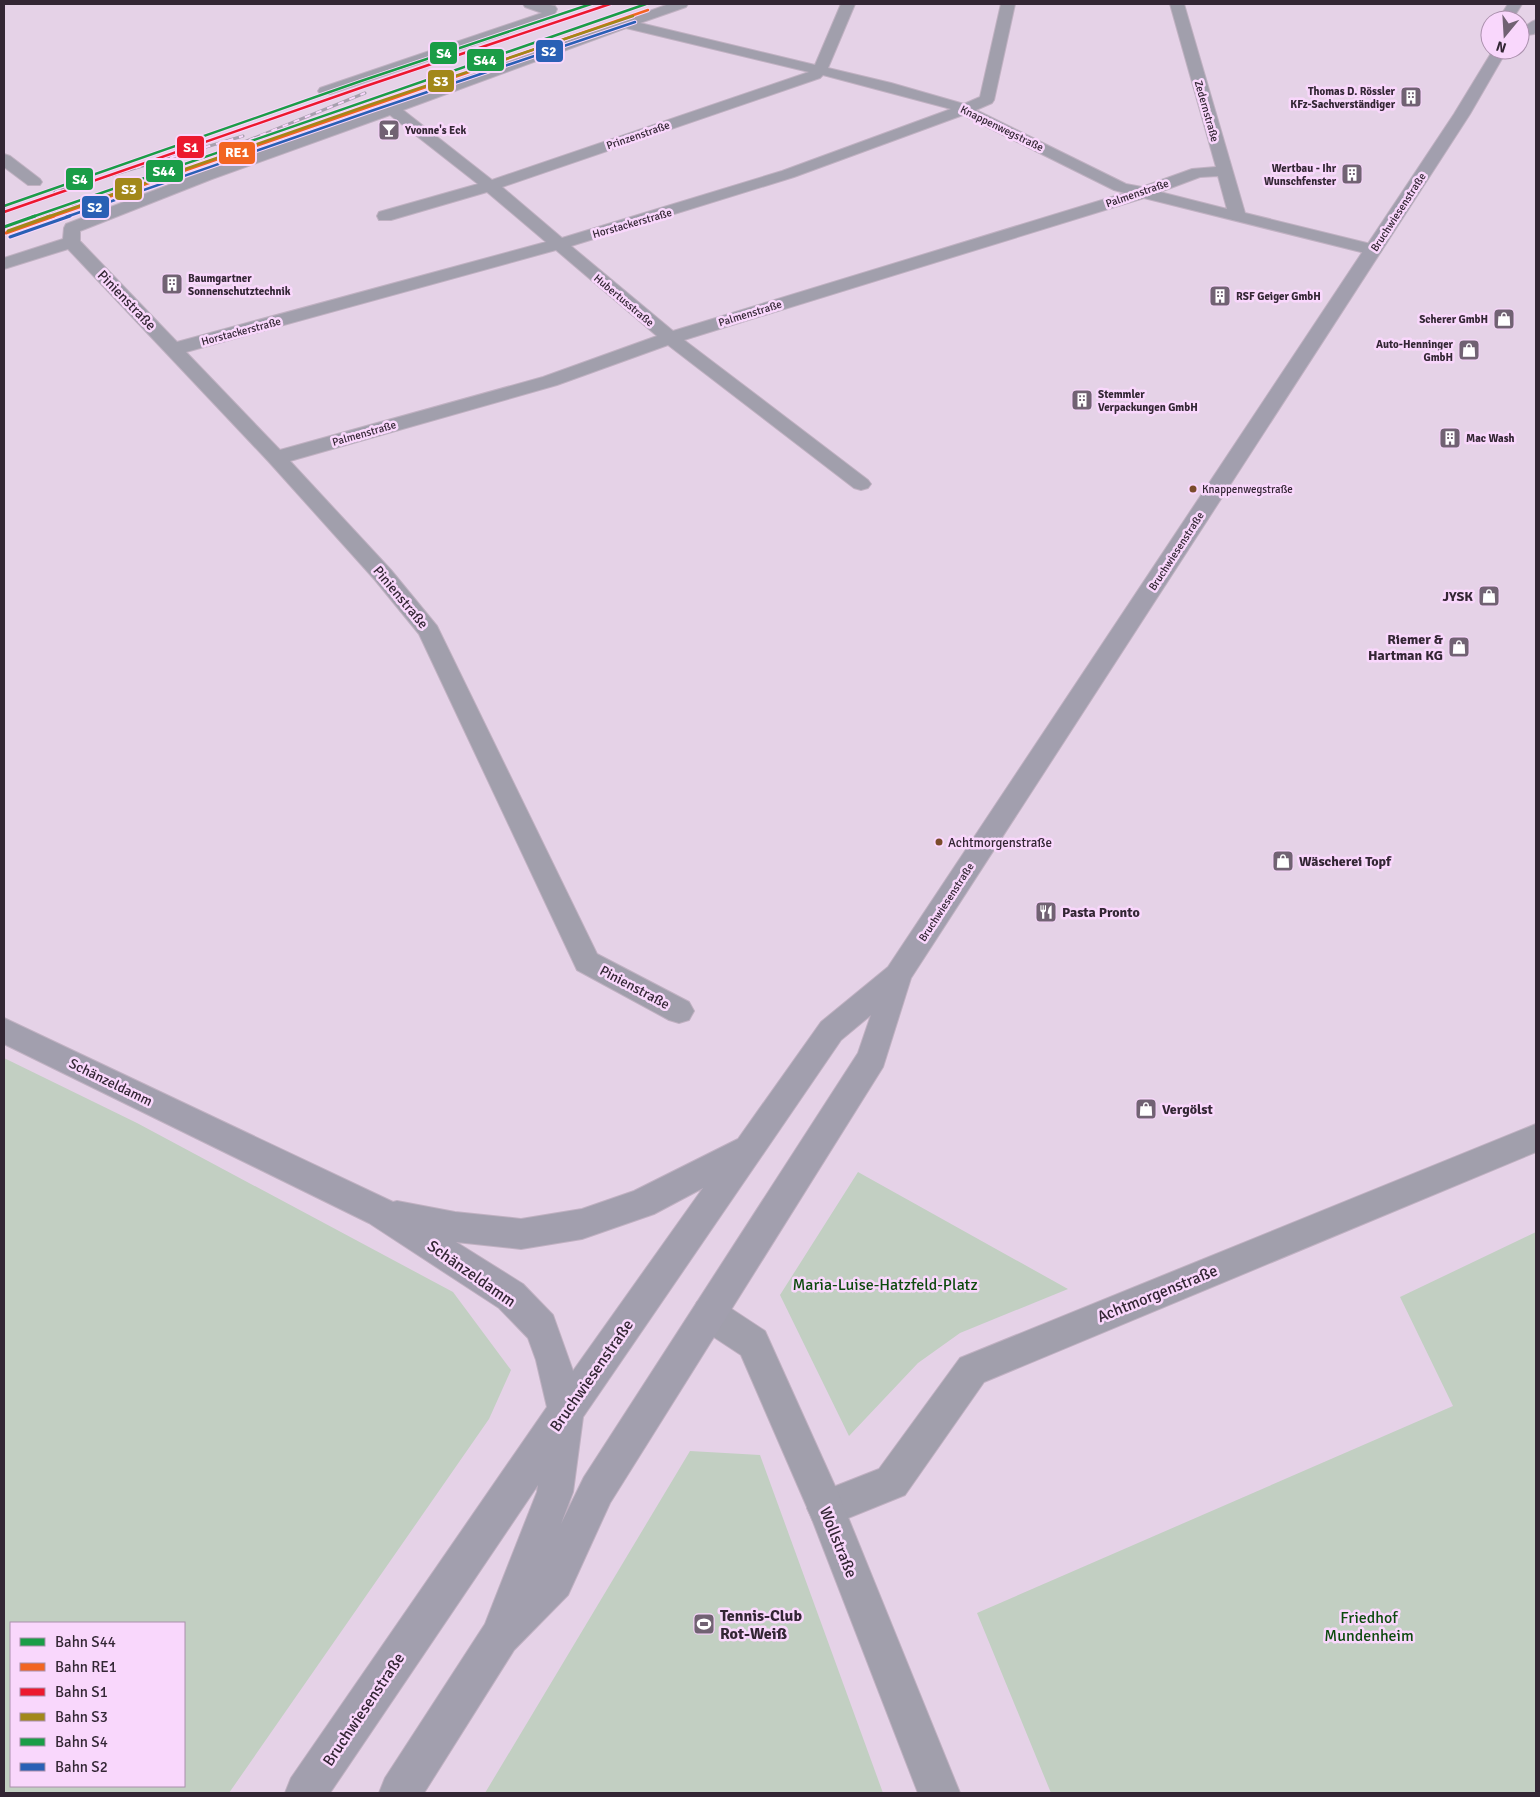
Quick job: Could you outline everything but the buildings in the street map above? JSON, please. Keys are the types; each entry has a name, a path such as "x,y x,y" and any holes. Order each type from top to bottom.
{"main road":[{"path":"1536,9 1534,13 1536,17"},
{"name":"Bruchwiesenstraße","path":"400,1793 500,1636 554,1581 597,1490 710,1314 802,1164 872,1058 898,975 1467,106 1494,60"},
{"name":"Bruchwiesenstraße","path":"306,1793 566,1411 746,1150 831,1031 898,975"},
{"name":"Schänzeldamm","path":"4,1030 380,1212 510,1296 541,1327 553,1360 566,1411 555,1492 500,1636"},
{"name":"Schänzeldamm","path":"380,1212 455,1228 521,1234 582,1224 643,1204 746,1150"}],"street":[{"path":"326,91 548,15 550,9 530,4"},
{"path":"4,264 71,242 72,228 206,176 681,4"},
{"path":"819,71 848,4"},
{"name":"Horstackerstraße","path":"174,349 684,209 918,128 987,100 1008,4"},
{"name":"Zedernstraße","path":"1177,4 1238,217"},
{"name":"Knappenwegstraße","path":"625,24 886,86 965,109 1120,187 1373,250"},
{"name":"Prinzenstraße","path":"385,216 490,186 814,75 819,71"},
{"name":"Hubertusstraße","path":"392,109 490,186 670,338 861,484"},
{"path":"4,159 34,182"},
{"name":"Palmenstraße","path":"276,458 550,381 670,338 1142,193 1198,172 1224,171"},
{"name":"Pinienstraße","path":"71,242 276,458 383,575 429,631 586,962 679,1011"},
{"name":"Achtmorgenstraße","path":"826,1508 892,1482 972,1370 1536,1138"},
{"name":"Wollstraße","path":"710,1314 753,1342 826,1508 939,1793"}],"green space":[{"path":"4,1058 137,1123 453,1292 511,1370 489,1419 229,1793 4,1793"},
{"name":"Maria-Luise-Hatzfeld-Platz","path":"858,1172 1068,1289 960,1333 918,1363 849,1436 780,1295"},
{"name":"Friedhof Mundenheim","path":"1536,1232 1536,1793 1051,1793 977,1613 1453,1406 1400,1297"},
{"name":"Tennis-Club Rot-Weiß","path":"690,1451 760,1455 883,1793 485,1793"}],"railway":[{"path":"227,149 365,93"},
{"path":"55,192 243,136"},
{"path":"44,217 147,177"},
{"path":"4,233 47,216"}],"rail line":[{"name":"S4","path":"4,206 361,81 591,4"},
{"name":"S1","path":"4,212 363,87 610,4"},
{"name":"S44","path":"4,227 646,4"},
{"name":"RE1","path":"6,233 648,10"},
{"name":"S3","path":"8,231 369,105 633,16"},
{"name":"S2","path":"10,237 371,111 635,22"}],"place":[{"name":"Thomas D. Rössler KFz-Sachverständiger","path":"1411,97"},
{"name":"Yvonne's Eck","path":"389,130"},
{"name":"Wertbau - Ihr Wunschfenster","path":"1352,174"},
{"name":"Baumgartner Sonnenschutztechnik","path":"172,284"},
{"name":"RSF Geiger GmbH","path":"1220,296"},
{"name":"Scherer GmbH","path":"1504,319"},
{"name":"Auto-Henninger GmbH","path":"1469,350"},
{"name":"Stemmler Verpackungen GmbH","path":"1082,400"},
{"name":"Mac Wash","path":"1450,438"},
{"name":"Knappenwegstraße","path":"1193,489"},
{"name":"JYSK","path":"1489,596"},
{"name":"Riemer & Hartman KG","path":"1459,647"},
{"name":"Achtmorgenstraße","path":"939,842"},
{"name":"Wäscherei Topf","path":"1283,861"},
{"name":"Pasta Pronto","path":"1046,912"},
{"name":"Vergölst","path":"1146,1109"},
{"name":"Tennis-Club Rot-Weiß","path":"704,1624"}]}
